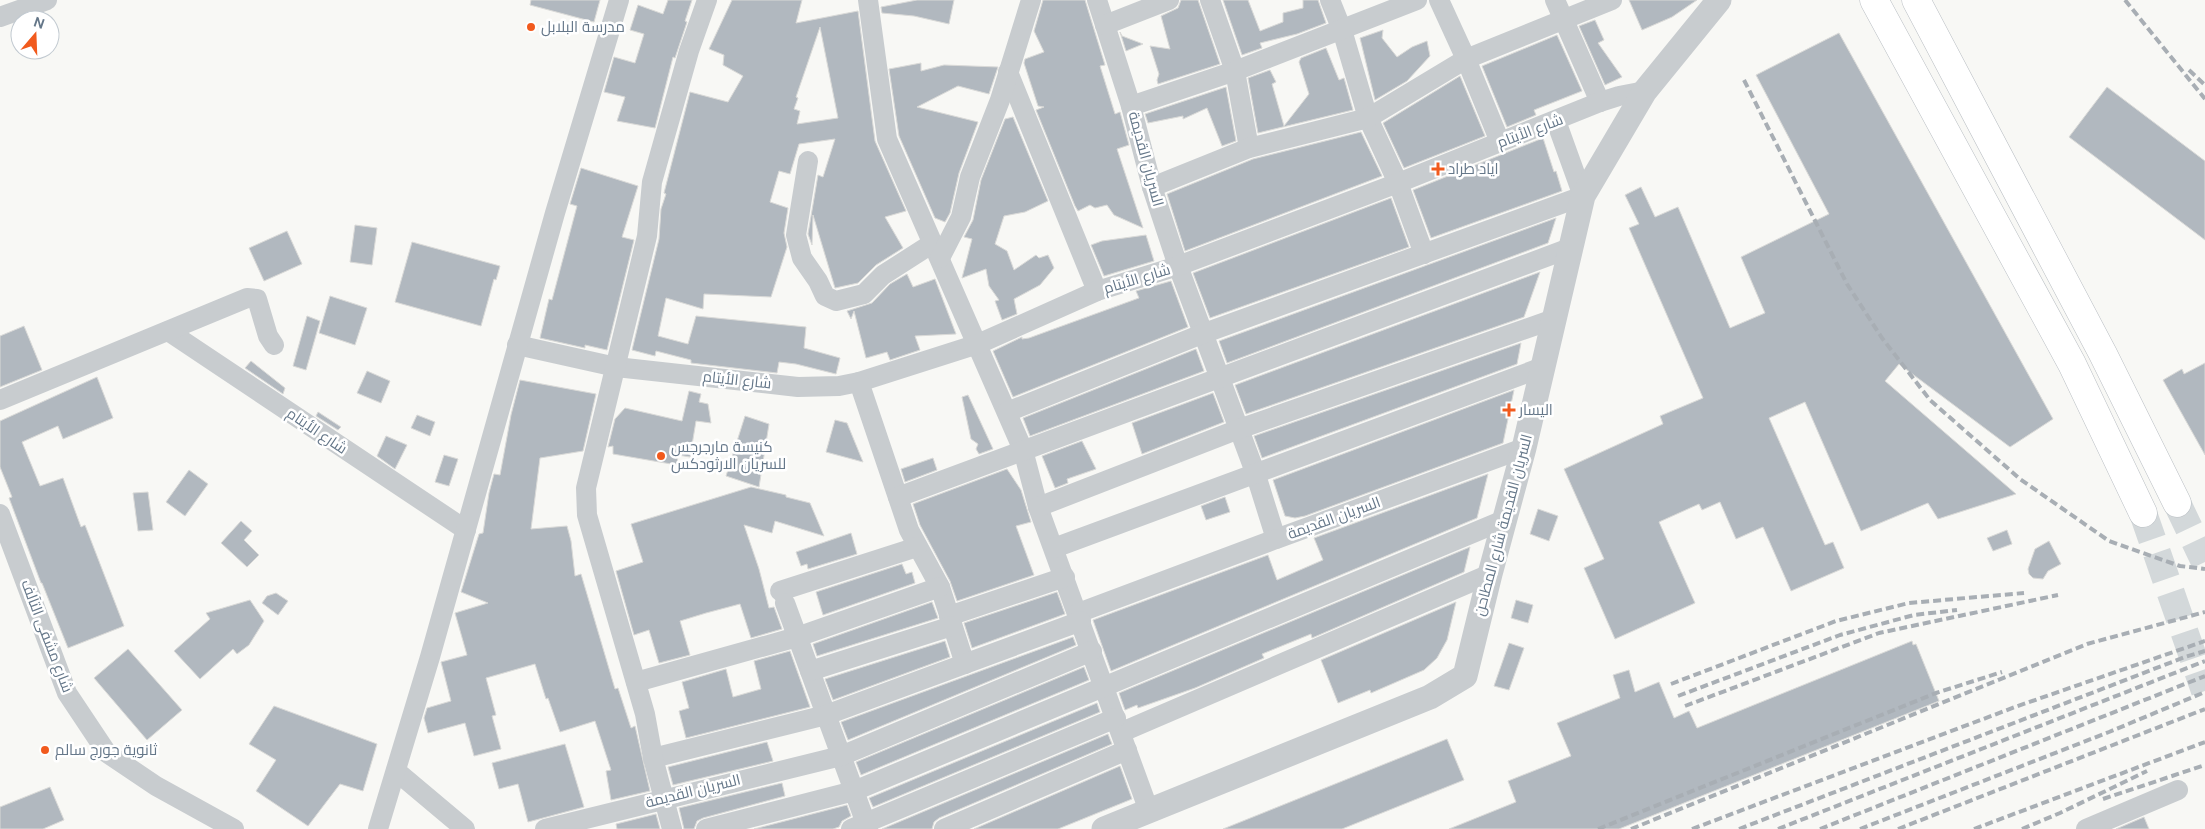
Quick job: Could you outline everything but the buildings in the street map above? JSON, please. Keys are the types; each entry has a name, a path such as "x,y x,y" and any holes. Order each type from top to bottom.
{"main road":[{"path":"1874,0 2072,364 2143,513"},
{"path":"1916,0 2103,354 2177,503"}],"street":[{"path":"0,17 48,0"},
{"path":"378,829 466,530 517,345 620,0"},
{"path":"672,829 653,758 645,714 587,515 586,488 647,236 652,182 689,51 707,0"},
{"path":"868,0 887,139 1008,412 1022,450 1038,507 1149,810"},
{"path":"808,161 796,235 802,258 818,281 824,296 836,301 864,294 883,275 937,250 961,218 970,177 1000,100 1031,0"},
{"name":"السريان القديمة","path":"1097,0 1131,106 1152,187 1178,266 1255,472 1276,539 1524,448"},
{"path":"1105,25 1169,0"},
{"path":"1210,0 1235,71 1249,148"},
{"path":"1330,0 1342,30 1368,118 1398,183 1424,254"},
{"path":"1131,106 1235,71 1417,0"},
{"path":"1439,0 1466,59 1500,142"},
{"path":"1555,0 1600,102"},
{"path":"1152,187 1249,148 1368,118 1466,59 1612,0"},
{"name":"السريان القديمة شارع المطاحن","path":"1104,829 1430,697 1464,676 1524,448 1583,196 1645,91 1719,0"},
{"path":"1008,72 1097,291"},
{"name":"شارع الأيتام","path":"517,345 616,367 798,387 839,386 859,382 978,344 1097,291 1178,266 1556,122 1600,102 1645,91"},
{"path":"1008,412 1202,334 1583,196 1556,122"},
{"path":"898,497 1570,248"},
{"path":"0,400 247,298 257,299 268,336 274,345"},
{"path":"1038,507 1239,430 1554,319"},
{"name":"شارع الأيتام","path":"168,331 466,530"},
{"path":"1054,548 1255,472 1543,367"},
{"path":"859,382 909,530 940,588 964,664"},
{"name":"شارع مشفى التآلف","path":"0,514 67,693 107,753 156,786 234,829"},
{"path":"706,829 854,791 1504,520"},
{"path":"653,758 826,715 964,664 1276,539"},
{"path":"917,547 782,597 854,791 861,827 1122,734 1490,574"},
{"path":"810,671 951,621 1064,577"},
{"path":"636,682 797,637 940,588"},
{"name":"السريان القديمة","path":"545,829 664,798 841,756 1092,651"},
{"path":"944,829 1122,734"},
{"path":"396,771 465,829"},
{"path":"2086,829 2178,790"}],"tunnel":[{"path":"2177,503 2205,562"},
{"path":"2143,513 2205,691"}],"railway":[{"path":"2125,0 2205,99"},
{"path":"2189,70 2205,85"},
{"path":"1744,80 1847,284 1882,338 1930,400 2020,479 2109,541 2180,566 2205,569"},
{"path":"1671,684 1836,621 1909,603 2024,593"},
{"path":"1685,706 1879,633 2058,595"},
{"path":"1678,696 1840,635 1914,615 1957,610"},
{"path":"1631,829 2087,644 2205,612"},
{"path":"1692,829 2015,707 2205,641"},
{"path":"1739,829 2185,657 2205,651"},
{"path":"1778,829 2205,661"},
{"path":"1598,829 1936,693 2002,672"},
{"path":"1820,829 2205,676"},
{"path":"1860,829 2109,732 2205,692"},
{"path":"1898,829 2205,709"},
{"path":"1974,829 2205,742"},
{"path":"2103,799 2205,765"},
{"path":"2022,829 2147,771"}],"place":[{"name":"مدرسة البلابل","path":"531,27"},
{"name":"اياد طراد","path":"1438,169"},
{"name":"اليسار","path":"1509,410"},
{"name":"كنيسة مارجرجس للسريان الارثودكس","path":"661,456"},
{"name":"ثانوية جورج سالم","path":"45,750"}]}
